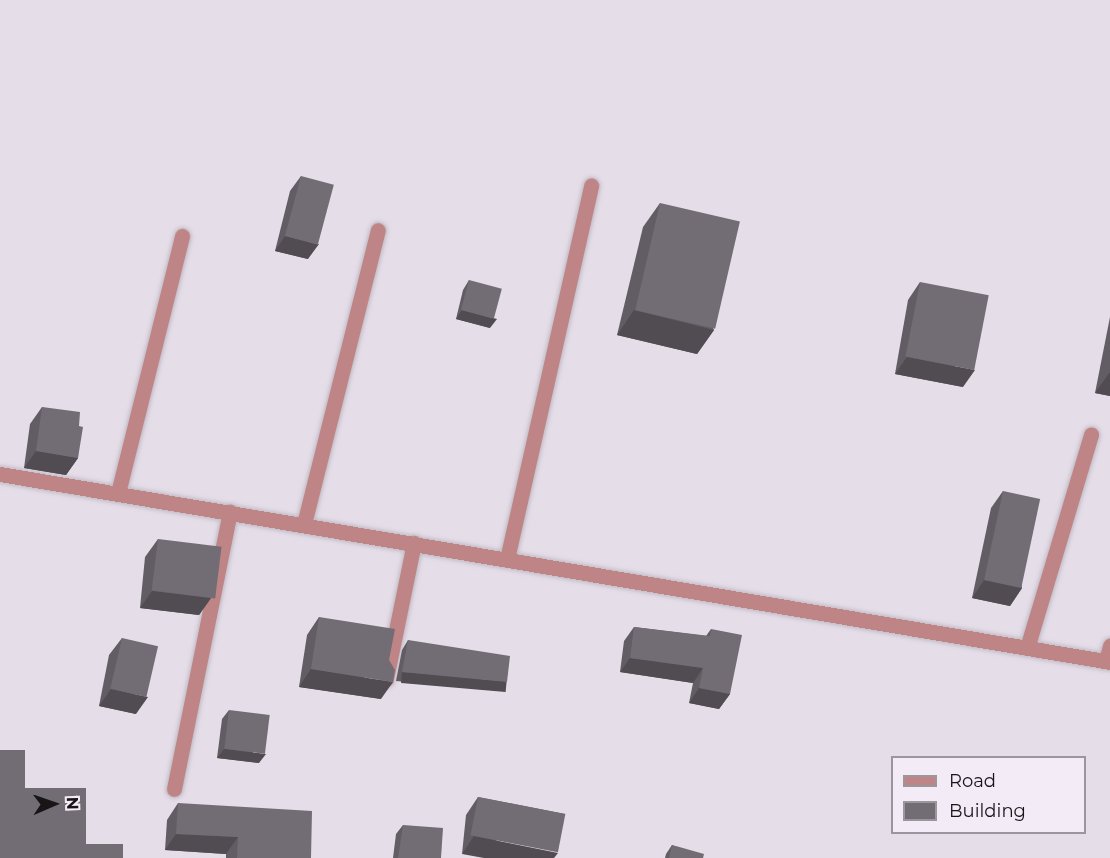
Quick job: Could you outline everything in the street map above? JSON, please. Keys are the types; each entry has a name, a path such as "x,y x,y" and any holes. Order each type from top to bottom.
{"street":[{"path":"507,559 591,185"},
{"path":"304,524 378,230"},
{"path":"118,493 182,236"},
{"path":"1027,648 1091,434"},
{"path":"0,474 1108,662 1110,646"},
{"path":"174,789 230,512"},
{"path":"386,679 414,543"}],"building":[{"path":"301,176 334,185 318,245 285,236"},
{"path":"660,203 740,221 715,329 635,310"},
{"path":"469,280 502,289 494,319 461,310"},
{"path":"920,282 989,295 974,370 905,357"},
{"path":"42,407 80,412 79,426 83,427 78,458 36,451"},
{"path":"1003,491 1040,499 1021,588 984,580"},
{"path":"158,539 222,547 215,598 152,591"},
{"path":"319,617 395,629 389,660 395,670 393,682 311,669"},
{"path":"634,627 710,636 711,629 742,635 730,694 699,688 703,668 630,658"},
{"path":"122,638 158,646 146,697 110,689"},
{"path":"408,640 510,656 507,682 402,672"},
{"path":"229,710 270,715 265,754 224,749"},
{"path":"0,750 25,750 25,788 86,788 86,844 123,844 123,858 0,858"},
{"path":"478,797 565,814 558,852 471,835"},
{"path":"178,803 312,811 311,858 237,858 238,837 176,834"},
{"path":"403,825 443,828 441,858 398,858"},
{"path":"672,845 704,854 703,858 669,858"}]}
